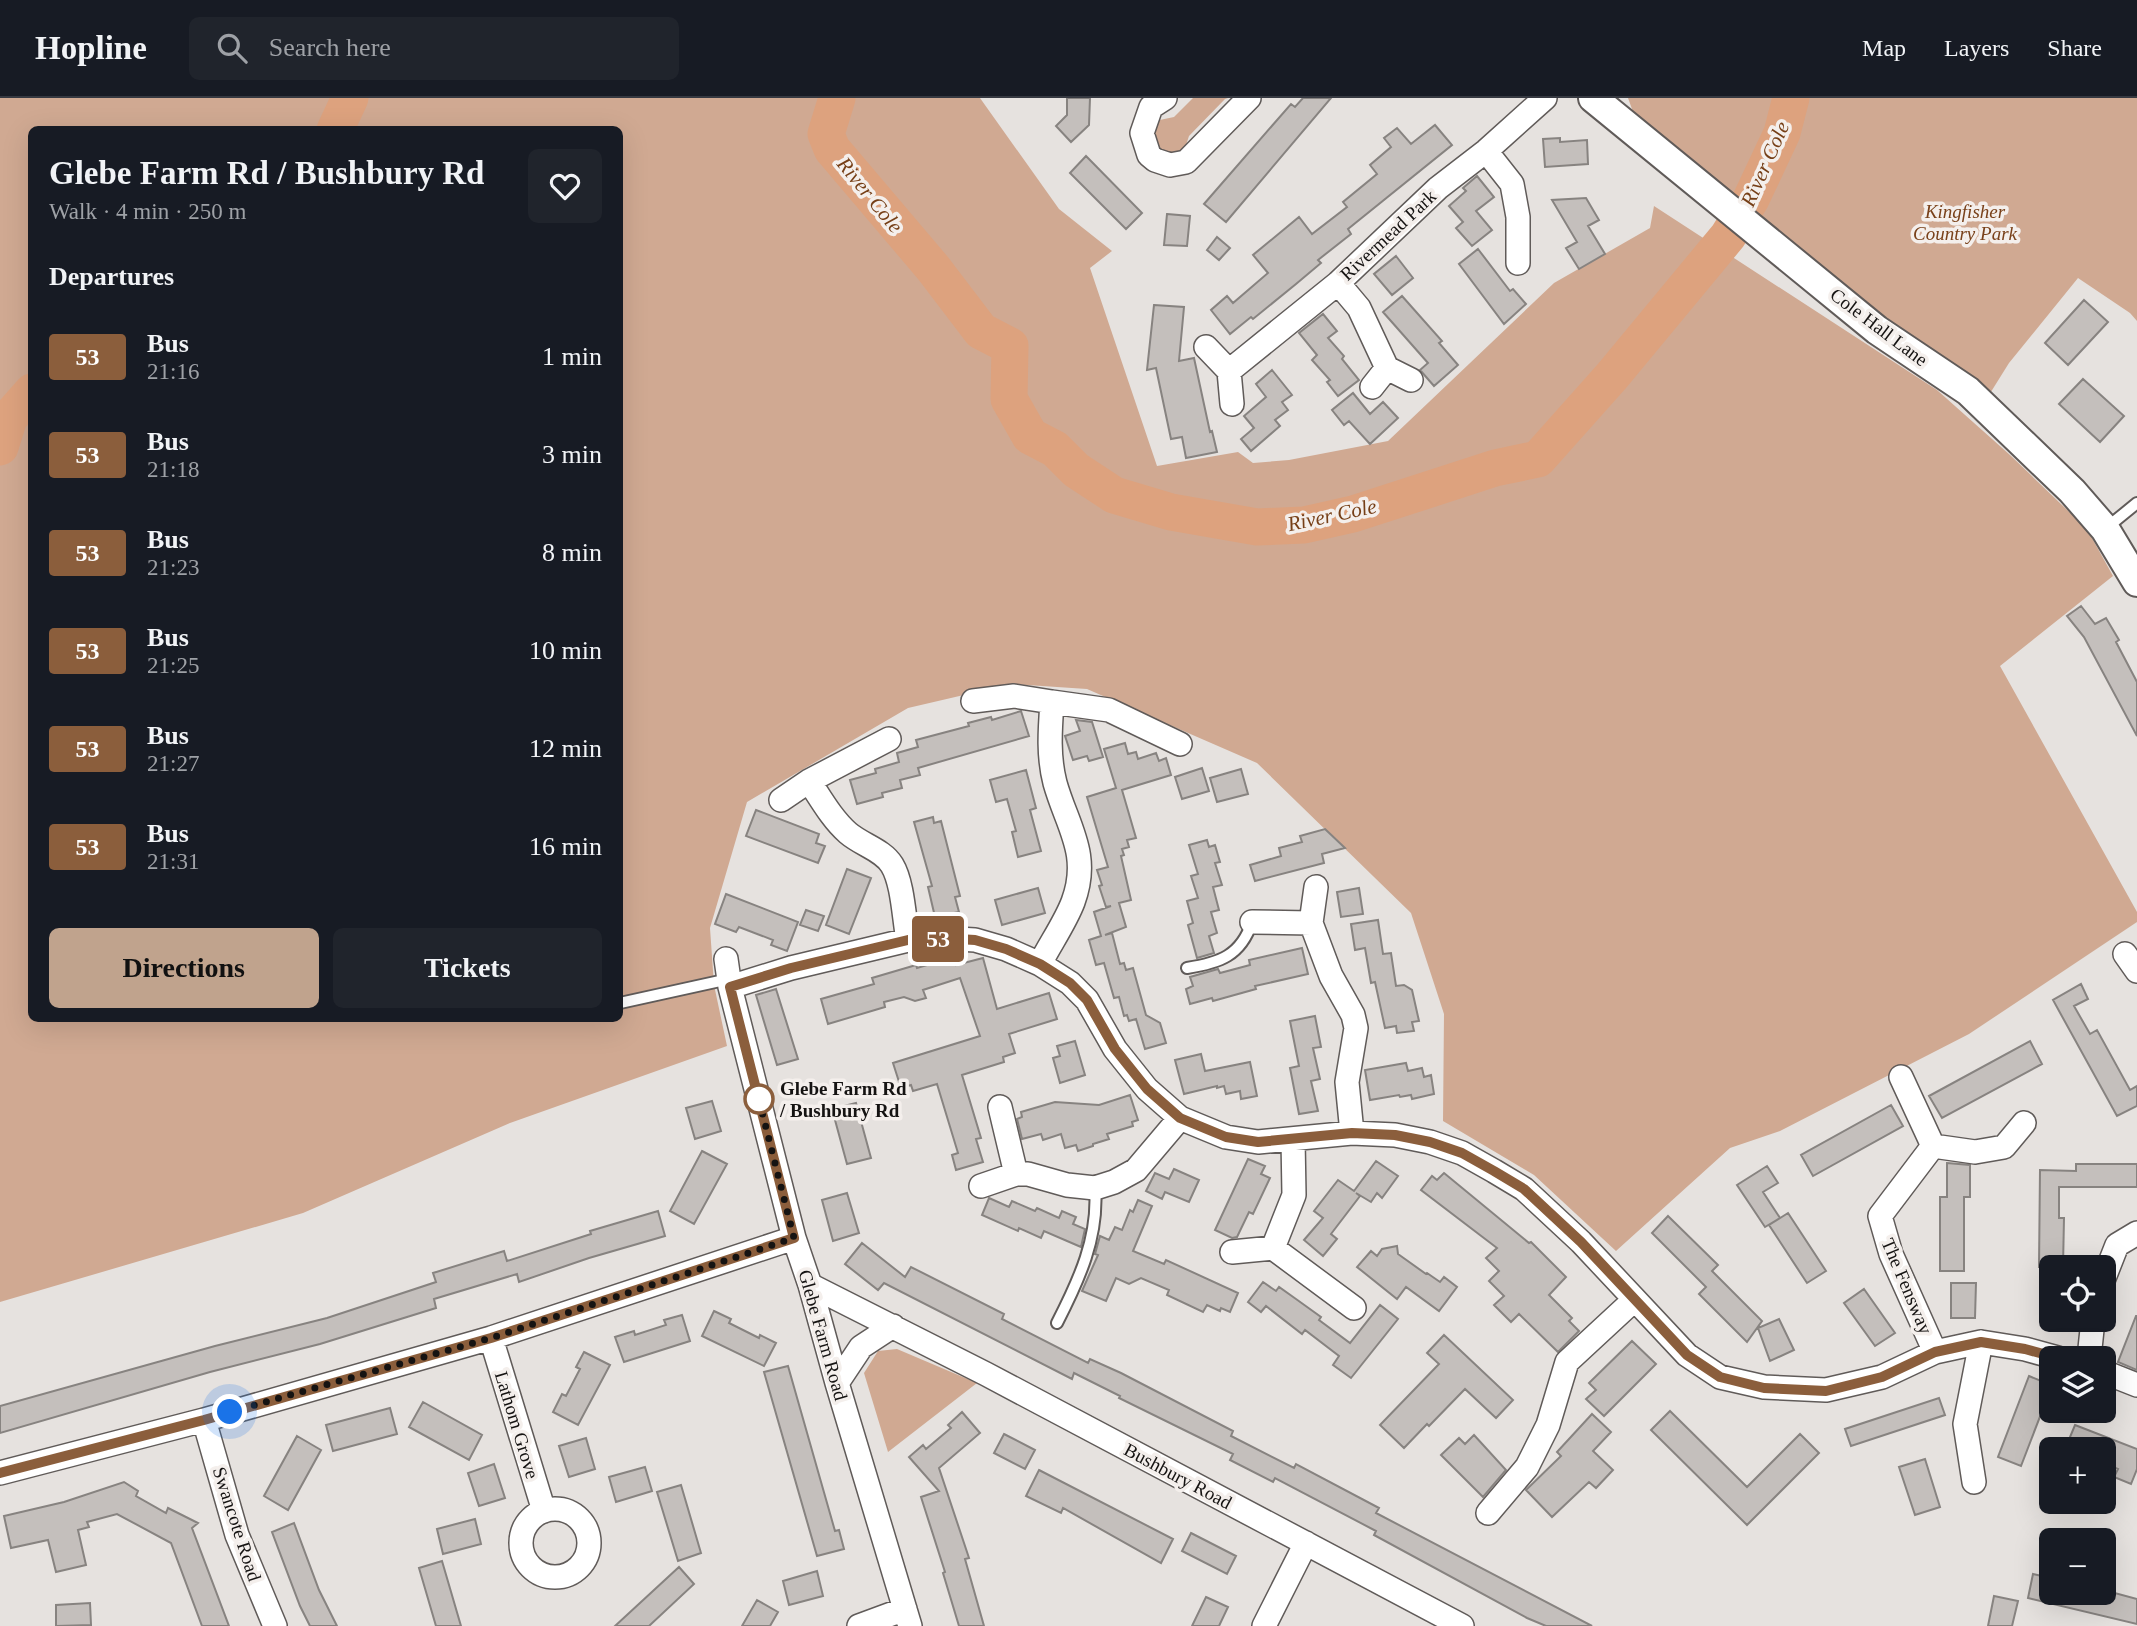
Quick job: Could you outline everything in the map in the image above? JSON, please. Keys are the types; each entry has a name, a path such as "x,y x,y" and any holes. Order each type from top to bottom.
{"street":[{"path":"1153,101 1142,133 1144,145 1154,160 1170,165 1186,162 1250,98"},
{"name":"Rivermead Park","path":"1229,371 1338,283 1438,188 1486,151 1545,98"},
{"name":"Cole Hall Lane","path":"1593,98 1877,330 1968,391 2072,491 2105,529 2137,582"},
{"path":"1486,151 1512,184 1518,217 1518,263"},
{"path":"1338,283 1359,308 1387,368 1411,380"},
{"path":"1206,347 1229,371 1232,404"},
{"path":"1372,387 1387,368"},
{"path":"973,701 1014,696 1110,710 1180,744"},
{"path":"1040,964 1073,901 1079,870 1079,852 1055,783 1048,744 1052,702"},
{"path":"781,800 809,781 889,738"},
{"path":"809,781 835,819 849,834 892,863 897,876 908,940"},
{"path":"1316,887 1311,923 1331,976 1353,1015 1356,1028 1347,1082 1352,1133"},
{"path":"1252,922 1311,923"},
{"path":"729,975 791,968 908,940 975,940 1006,949 1040,964 1070,983 1087,1000 1115,1049 1147,1089 1180,1118 1226,1137 1258,1142 1352,1133 1395,1135 1430,1142 1462,1153 1494,1171 1524,1189 1581,1242 1687,1355 1720,1377 1764,1388 1826,1391 1882,1377 1935,1352 1981,1342 2039,1353"},
{"name":"Glebe Farm Road","path":"729,975 794,1238 810,1284 837,1384 908,1618"},
{"path":"1902,1077 1933,1146 1975,1152 2004,1147 2024,1123"},
{"path":"1000,1107 1016,1174"},
{"path":"981,1186 1016,1174 1095,1188 1114,1182 1136,1170 1180,1118"},
{"path":"1273,1248 1294,1195 1293,1139"},
{"name":"The Fensway","path":"1933,1146 1880,1216 1891,1255 1935,1352"},
{"path":"2113,1255 2117,1245 2137,1233"},
{"path":"0,1473 204,1420 491,1338 794,1238"},
{"path":"1232,1252 1273,1248 1354,1308"},
{"name":"Bushbury Road","path":"810,1284 1462,1626"},
{"path":"1488,1513 1527,1467 1548,1425 1567,1362 1634,1300"},
{"path":"837,1384 861,1347 893,1326"},
{"name":"Lathom Grove","path":"491,1338 544,1511"},
{"path":"1974,1482 1965,1424 1981,1342"},
{"path":"2116,1377 2137,1385"},
{"name":"Swancote Road","path":"204,1420 237,1535 275,1626"},
{"path":"1264,1626 1306,1543"},
{"path":"859,1626 908,1618"}],"lane":[{"path":"2105,529 2137,503"},
{"path":"1187,968 1213,964 1233,952 1247,938 1252,922"},
{"path":"623,1002 729,975"},
{"path":"1058,1323 1089,1251 1097,1205 1095,1188"}],"green space":[{"path":"0,98 980,98 1059,209 1112,251 1090,268 1157,466 1238,452 1253,463 1289,460 1388,441 1554,283 1650,228 1654,206 1937,390 2087,529 2113,576 2000,666 2137,912 2137,922 1969,1034 1780,1131 1730,1148 1616,1251 1534,1175 1443,1121 1444,1014 1411,913 1257,763 1087,689 1011,684 908,708 747,802 710,928 714,985 727,1046 510,1123 303,1213 0,1302"},
{"path":"1193,98 1228,98 1189,136 1183,154 1168,157 1152,144 1155,121 1174,117"},
{"name":"Kingfisher Country Park","path":"1628,98 2137,98 2137,321 2130,313 2078,278 2009,363 1989,395 1795,249 1771,225 1636,120"},
{"path":"897,1349 977,1383 888,1452 864,1373 878,1351"}],"building":[{"path":"1067,98 1090,98 1089,125 1071,142 1056,126 1067,115"},
{"path":"1303,98 1331,98 1226,222 1204,204 1291,104 1295,107"},
{"path":"1435,125 1452,145 1348,229 1351,234 1318,260 1321,263 1253,319 1251,317 1230,334 1211,310 1227,296 1233,303 1268,273 1253,255 1299,217 1312,234 1347,207 1343,202 1377,174 1370,165 1391,147 1384,138 1397,128 1411,144"},
{"path":"1560,138 1560,142 1587,140 1588,164 1545,167 1543,139"},
{"path":"1086,156 1142,213 1126,229 1070,173"},
{"path":"1477,176 1494,197 1476,211 1492,230 1472,246 1456,228 1463,222 1449,206 1466,191 1463,188"},
{"path":"1586,198 1599,220 1588,226 1605,254 1579,269 1566,248 1577,242 1552,200"},
{"path":"1167,214 1190,216 1187,246 1164,245"},
{"path":"1217,237 1230,248 1219,260 1207,250"},
{"path":"1478,249 1510,291 1513,289 1526,304 1504,324 1459,264"},
{"path":"1396,256 1413,278 1392,295 1374,274"},
{"path":"1402,296 1442,341 1439,343 1458,365 1434,386 1420,370 1428,363 1383,312"},
{"path":"2084,300 2108,322 2068,365 2045,343"},
{"path":"1154,305 1184,307 1179,361 1194,358 1217,452 1186,458 1182,437 1171,439 1156,368 1147,370"},
{"path":"1323,314 1337,331 1328,338 1344,356 1342,359 1359,380 1338,396 1327,382 1330,380 1312,360 1317,355 1299,333"},
{"path":"1272,370 1292,395 1282,402 1288,410 1275,420 1280,426 1251,451 1241,439 1254,428 1244,416 1266,397 1256,384"},
{"path":"2083,379 2124,416 2100,442 2059,404"},
{"path":"1353,393 1370,414 1383,402 1398,418 1370,444 1349,421 1344,425 1332,410"},
{"path":"2081,606 2095,624 2106,618 2119,640 2116,642 2137,682 2137,736 2084,637 2067,616"},
{"path":"1021,711 1029,736 918,768 920,775 900,780 902,788 882,793 883,797 857,804 850,780 876,773 875,769 899,762 897,753 918,747 916,740 969,726 968,723 991,717 992,720"},
{"path":"1076,720 1092,722 1103,757 1089,761 1087,756 1073,760 1065,736 1080,731"},
{"path":"1125,743 1128,754 1136,752 1138,759 1156,753 1159,761 1166,758 1171,775 1122,790 1136,838 1127,840 1129,847 1122,849 1124,855 1121,856 1131,900 1119,903 1126,927 1105,935 1112,933 1120,964 1124,963 1126,970 1133,968 1146,1015 1160,1023 1166,1043 1145,1049 1136,1019 1129,1021 1127,1015 1124,1016 1119,997 1114,998 1104,963 1096,965 1089,940 1101,936 1094,912 1111,906 1106,907 1099,886 1102,885 1097,870 1108,867 1087,797 1116,788 1104,749"},
{"path":"1202,768 1209,791 1182,799 1175,777"},
{"path":"1241,769 1248,794 1217,802 1210,778"},
{"path":"1026,770 1036,808 1030,810 1041,851 1018,857 1012,832 1016,831 1007,799 996,802 990,780"},
{"path":"756,810 819,834 816,843 825,846 818,863 746,836"},
{"path":"933,817 934,823 941,821 960,896 955,897 959,912 935,917 928,887 932,886 914,822"},
{"path":"1325,829 1345,848 1322,854 1324,863 1255,881 1250,865 1281,856 1279,848 1302,842 1300,836"},
{"path":"1207,840 1209,847 1215,845 1220,862 1215,863 1222,885 1213,887 1219,910 1211,912 1217,933 1209,936 1214,953 1197,958 1188,925 1193,923 1187,901 1198,898 1191,876 1198,874 1189,845"},
{"path":"847,869 871,878 849,934 826,925"},
{"path":"1038,888 1045,913 1002,925 995,900"},
{"path":"1359,888 1363,914 1341,917 1337,892"},
{"path":"726,894 798,922 787,951 771,945 773,940 739,927 736,932 715,924"},
{"path":"806,910 824,916 818,931 800,925"},
{"path":"1378,920 1383,954 1391,953 1396,986 1404,985 1412,990 1419,1021 1412,1022 1414,1031 1397,1033 1396,1026 1385,1028 1375,982 1371,983 1365,948 1355,950 1351,924"},
{"path":"1302,948 1308,974 1255,986 1256,989 1213,1001 1212,998 1190,1004 1186,989 1193,986 1190,977 1218,969 1220,973 1250,965 1249,960"},
{"path":"954,957 956,965 983,958 997,1009 1049,993 1057,1019 1009,1034 1015,1053 1003,1057 1004,1062 962,1075 981,1138 976,1139 983,1162 956,1170 952,1155 958,1153 937,1084 913,1091 911,1085 901,1088 893,1063 980,1036 960,978 923,990 926,998 915,1001 904,997 884,1002 885,1007 828,1024 821,999 874,984 872,978"},
{"path":"2081,984 2088,999 2074,1006 2090,1034 2097,1030 2130,1090 2137,1086 2137,1106 2117,1116 2053,1000"},
{"path":"776,989 798,1059 777,1065 756,995"},
{"path":"1315,1016 1321,1047 1313,1048 1320,1079 1311,1081 1318,1111 1299,1114 1290,1068 1299,1066 1290,1021"},
{"path":"1075,1041 1085,1075 1060,1083 1053,1058 1060,1056 1057,1046"},
{"path":"2030,1041 2042,1064 1942,1118 1929,1096"},
{"path":"1201,1054 1205,1071 1250,1062 1257,1096 1241,1099 1240,1091 1226,1094 1224,1086 1184,1094 1175,1060"},
{"path":"1406,1063 1408,1071 1422,1068 1424,1077 1431,1075 1434,1094 1412,1099 1411,1095 1399,1095 1370,1100 1365,1070"},
{"path":"1130,1095 1138,1120 1132,1122 1133,1126 1107,1134 1109,1139 1093,1146 1078,1151 1076,1145 1065,1148 1061,1134 1043,1140 1041,1134 1022,1139 1017,1119 1022,1117 1021,1112 1055,1102 1099,1105"},
{"path":"712,1101 721,1131 695,1139 686,1108"},
{"path":"856,1103 871,1158 847,1164 832,1109"},
{"path":"1891,1105 1903,1126 1813,1176 1801,1155"},
{"path":"702,1151 727,1164 694,1224 670,1211"},
{"path":"1248,1159 1265,1166 1261,1174 1270,1178 1253,1214 1249,1212 1237,1237 1232,1238 1215,1230"},
{"path":"1376,1161 1398,1176 1382,1198 1377,1193 1371,1202 1356,1193 1360,1196 1331,1234 1337,1239 1323,1256 1304,1240 1323,1218 1314,1211 1338,1180 1354,1191"},
{"path":"1947,1163 1970,1165 1970,1197 1964,1197 1964,1271 1940,1271 1940,1197 1947,1197"},
{"path":"2076,1164 2137,1164 2137,1187 2059,1187 2059,1218 2064,1218 2063,1255 2039,1255 2040,1170 2076,1171"},
{"path":"1767,1166 1778,1183 1763,1192 1780,1218 1765,1227 1737,1185"},
{"path":"1174,1169 1199,1180 1189,1202 1165,1192 1162,1199 1146,1191 1155,1173 1169,1179"},
{"path":"1444,1173 1531,1242 1566,1277 1549,1295 1572,1318 1569,1321 1579,1331 1558,1352 1519,1314 1511,1322 1494,1305 1504,1296 1489,1281 1499,1271 1486,1258 1497,1248 1421,1190 1432,1176 1437,1180"},
{"path":"847,1193 859,1233 833,1241 822,1200"},
{"path":"989,1198 1009,1207 1012,1201 1035,1211 1037,1208 1059,1218 1062,1211 1076,1217 1073,1224 1085,1229 1081,1247 1044,1231 1041,1238 1019,1228 1018,1231 982,1215"},
{"path":"1138,1200 1152,1206 1133,1251 1164,1264 1166,1260 1238,1293 1230,1312 1207,1305 1203,1312 1167,1295 1169,1290 1141,1278 1129,1284 1116,1278 1106,1301 1082,1291 1098,1255 1095,1254 1100,1236 1109,1240 1115,1227 1122,1230 1130,1210 1133,1212"},
{"path":"658,1211 665,1236 519,1282 517,1274 434,1299 436,1308 320,1344 210,1372 0,1433 0,1406 327,1318 436,1282 433,1273 504,1251 507,1261 591,1234 590,1231"},
{"path":"1788,1213 1826,1271 1807,1283 1769,1225"},
{"path":"1668,1216 1718,1265 1712,1271 1762,1321 1747,1342 1699,1294 1706,1287 1652,1233"},
{"path":"862,1243 905,1277 911,1267 1004,1314 1002,1319 1088,1363 1090,1359 1121,1373 1233,1431 1231,1436 1294,1468 1296,1464 1379,1508 1376,1513 1592,1626 1546,1626 1527,1618 1374,1535 1376,1531 1275,1478 1273,1482 1230,1460 1233,1454 1119,1398 1120,1396 1074,1373 1072,1379 884,1283 878,1290 845,1264"},
{"path":"1397,1246 1398,1254 1426,1274 1440,1282 1444,1277 1457,1287 1439,1311 1406,1287 1397,1299 1357,1267 1371,1251 1377,1256 1382,1249"},
{"path":"1263,1282 1276,1291 1279,1287 1321,1317 1319,1320 1350,1343 1380,1305 1398,1319 1351,1378 1333,1365 1339,1356 1305,1330 1302,1334 1266,1306 1261,1312 1248,1302"},
{"path":"1951,1283 1976,1283 1975,1318 1951,1318"},
{"path":"1864,1289 1895,1333 1875,1346 1844,1303"},
{"path":"714,1311 731,1319 729,1323 776,1343 764,1366 702,1336"},
{"path":"682,1315 690,1341 624,1362 615,1337 634,1331 635,1335 666,1325 664,1320"},
{"path":"2137,1316 2137,1370 2118,1362"},
{"path":"1779,1319 1794,1350 1770,1361 1758,1328"},
{"path":"1444,1335 1513,1400 1496,1418 1465,1389 1404,1448 1380,1425 1439,1364 1427,1353"},
{"path":"1632,1341 1656,1364 1604,1416 1586,1399 1596,1390 1589,1383"},
{"path":"584,1352 610,1365 578,1425 553,1412 562,1394 566,1396 580,1369 576,1367"},
{"path":"788,1366 835,1531 839,1530 844,1549 817,1556 764,1372"},
{"path":"2029,1376 2039,1380 2039,1419 2021,1466 1998,1457"},
{"path":"1939,1398 1945,1415 1851,1446 1845,1429"},
{"path":"423,1402 482,1435 469,1460 409,1427"},
{"path":"390,1408 397,1434 333,1451 326,1425"},
{"path":"1670,1411 1747,1487 1800,1434 1819,1453 1747,1525 1651,1430"},
{"path":"962,1412 980,1433 939,1468 969,1558 965,1559 984,1626 959,1626 921,1497 939,1491 909,1457 923,1445 926,1449 951,1428 948,1425"},
{"path":"1592,1414 1611,1432 1593,1451 1613,1470 1596,1488 1589,1482 1552,1517 1526,1490 1561,1456 1557,1452"},
{"path":"2075,1425 2106,1437 2070,1437"},
{"path":"1004,1434 1035,1450 1025,1469 994,1453"},
{"path":"1474,1435 1506,1470 1483,1497 1441,1455 1459,1438 1465,1444"},
{"path":"297,1436 321,1450 288,1510 264,1496"},
{"path":"586,1438 595,1469 569,1477 559,1446"},
{"path":"2116,1441 2137,1449 2137,1469 2131,1484 2116,1478"},
{"path":"1925,1459 1940,1507 1915,1515 1899,1467"},
{"path":"494,1464 505,1498 479,1506 468,1473"},
{"path":"645,1467 652,1491 616,1502 609,1477"},
{"path":"1039,1470 1173,1539 1161,1563 1063,1508 1061,1513 1026,1496"},
{"path":"124,1482 138,1491 136,1496 166,1513 168,1508 198,1523 192,1528 229,1626 202,1626 171,1543 117,1514 87,1522 89,1527 78,1530 86,1565 56,1572 48,1540 11,1548 4,1516 64,1502"},
{"path":"681,1485 701,1553 678,1561 657,1492"},
{"path":"475,1519 481,1544 443,1554 437,1529"},
{"path":"294,1523 319,1590 337,1626 310,1626 300,1606 272,1532"},
{"path":"1191,1533 1236,1556 1227,1574 1182,1551"},
{"path":"442,1561 461,1626 436,1626 419,1568"},
{"path":"679,1567 694,1584 649,1626 615,1626"},
{"path":"817,1571 823,1596 789,1605 783,1581"},
{"path":"2033,1574 2039,1575 2039,1601 2028,1598"},
{"path":"2116,1593 2137,1599 2137,1624 2057,1605 2116,1605"},
{"path":"1994,1596 2018,1601 2012,1626 1988,1626"},
{"path":"1206,1597 1228,1607 1219,1626 1192,1626"},
{"path":"757,1600 778,1612 770,1626 742,1626"},
{"path":"90,1603 91,1625 56,1626 56,1605"}],"waterway":[{"name":"River Cole","path":"337,126 350,98"},
{"name":"River Cole","path":"837,98 826,134 832,149 933,268 981,331 1010,346 1009,399 1030,436 1055,449 1076,470 1114,495 1171,512 1257,527 1304,525 1353,514 1495,468 1538,459 1612,376 1728,236 1751,199 1782,133 1791,98"},
{"name":"River Cole","path":"0,447 9,418 28,397"}],"bus line":[{"name":"53","path":"0,1473 204,1420 491,1338 794,1238 730,987 791,968 908,940 941,938 975,940 1006,949 1040,964 1070,983 1087,1000 1115,1049 1147,1089 1180,1118 1226,1137 1258,1142 1352,1133 1395,1135 1430,1142 1462,1153 1524,1189 1581,1242 1687,1355 1720,1377 1764,1388 1826,1391 1882,1377 1935,1352 1981,1342 2039,1353"}],"place":[{"name":"Glebe Farm Rd / Bushbury Rd","path":"759,1099"}],"route":[{"path":"230,1412 491,1338 794,1238 756,1088 759,1099"}]}
